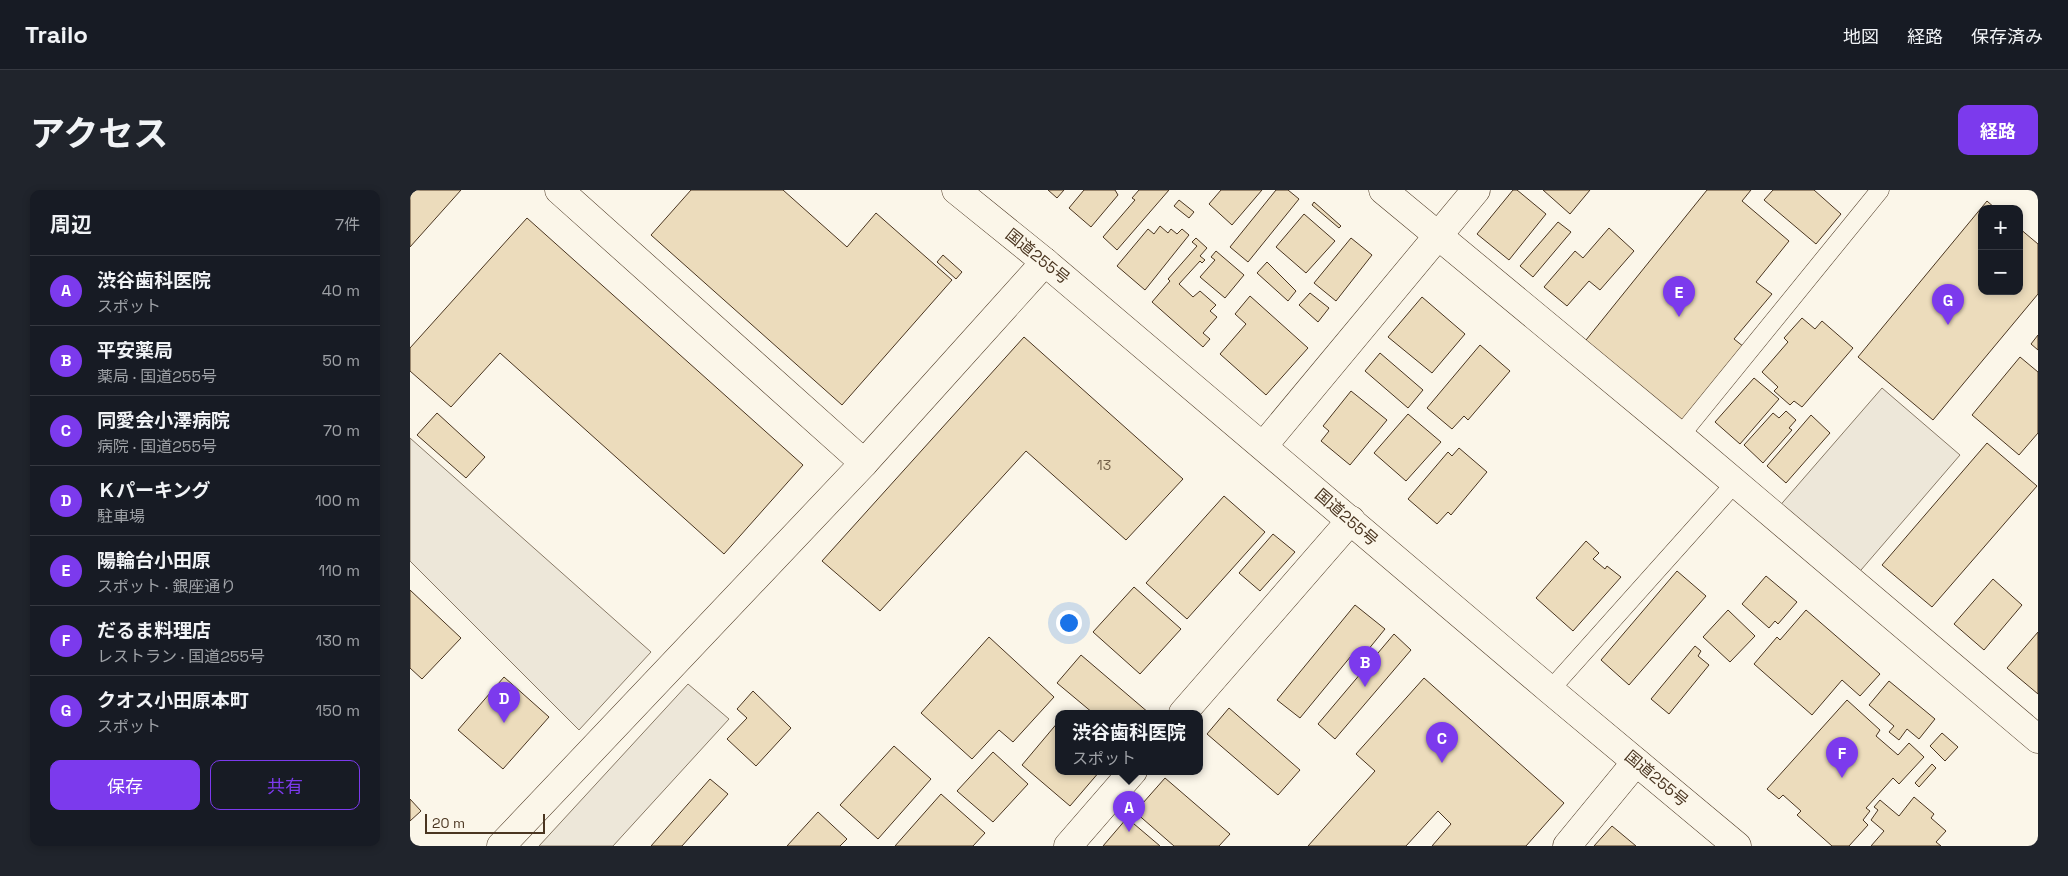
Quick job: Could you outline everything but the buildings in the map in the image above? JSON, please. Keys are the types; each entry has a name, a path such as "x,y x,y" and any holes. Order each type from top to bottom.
{"main road":[{"path":"559,190 864,463"},
{"name":"国道255号","path":"956,190 1046,262 1264,445 1550,690 1738,846"},
{"path":"1383,190 1437,237 1736,482 2038,739"},
{"path":"1264,445 1476,190"},
{"path":"502,846 864,463 1046,262"},
{"path":"1186,710 1351,520"},
{"path":"1567,846 1636,762"},
{"path":"1068,846 1130,775"}],"lane":[{"path":"1680,436 1880,190"},
{"path":"1550,690 1736,482"}],"shaded area":[{"path":"1882,388 1960,455 1855,577 1777,509"},
{"path":"410,438 651,652 579,730 410,561"},
{"path":"688,684 729,719 613,846 539,846"}],"place":[{"name":"陽輪台小田原","path":"1679,317"},
{"name":"クオス小田原本町","path":"1948,325"},
{"name":"平安薬局","path":"1365,687"},
{"name":"Ｋパーキング","path":"504,723"},
{"name":"同愛会小澤病院","path":"1442,763"},
{"name":"だるま料理店","path":"1842,778"},
{"name":"渋谷歯科医院","path":"1129,832"}]}
